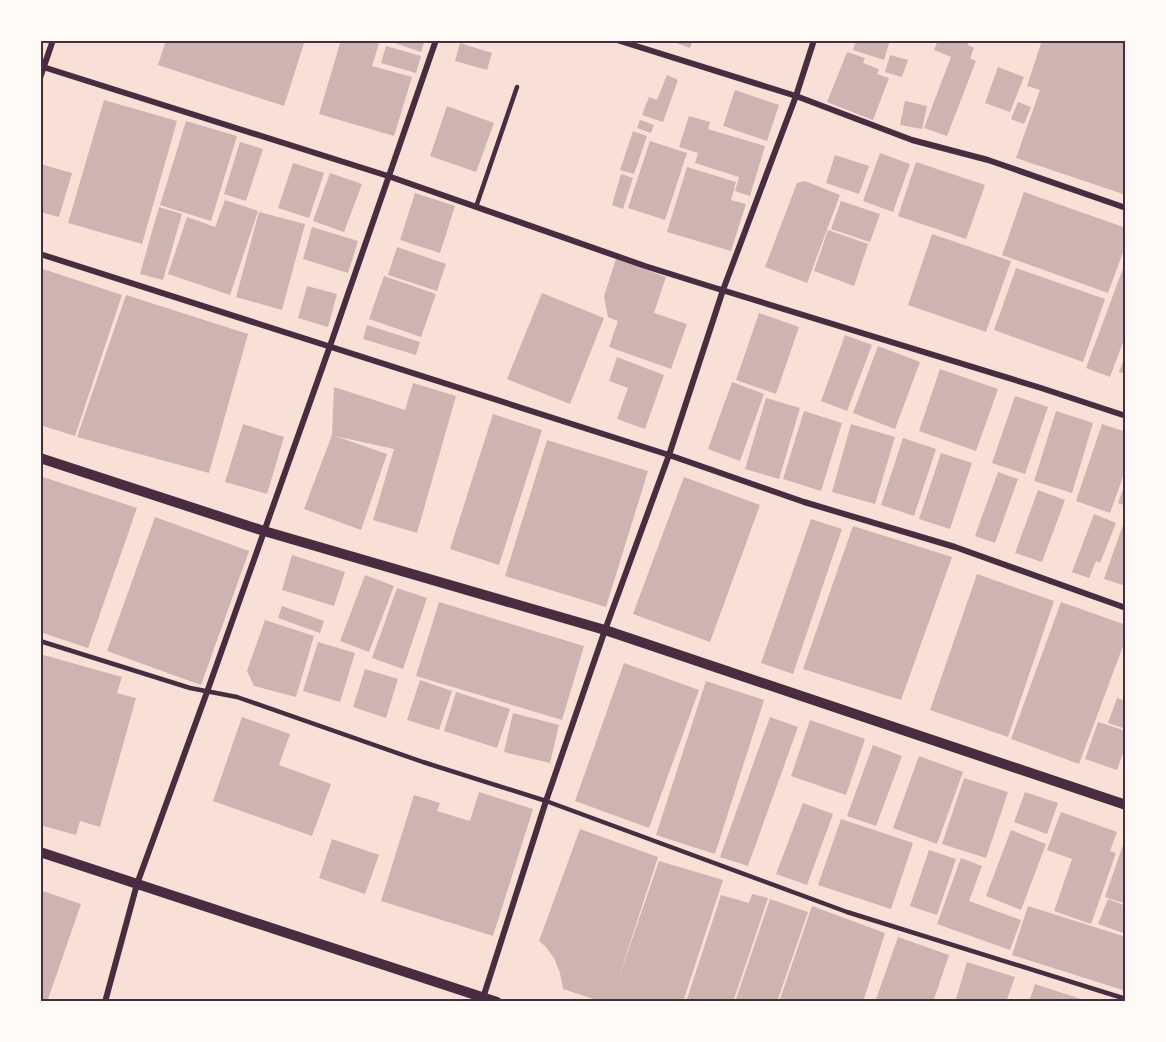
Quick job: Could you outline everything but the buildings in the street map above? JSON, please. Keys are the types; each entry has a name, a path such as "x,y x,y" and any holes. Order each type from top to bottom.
{"street":[{"path":"40,78 53,40"},
{"path":"105,1002 137,884 330,346 436,40"},
{"path":"617,40 796,96 912,140 988,160 1125,208"},
{"path":"483,999 546,801 605,630 669,454 723,290 796,96 814,40"},
{"path":"43,67 388,176 645,266 1125,416"},
{"path":"40,254 669,454 804,502 954,547 1125,608"},
{"path":"40,458 264,531 605,630 1125,805"},
{"path":"40,852 497,1002"}],"lane":[{"path":"476,207 517,87"},
{"path":"40,641 207,692 237,697 423,762 546,801 847,912 1125,999"}]}
